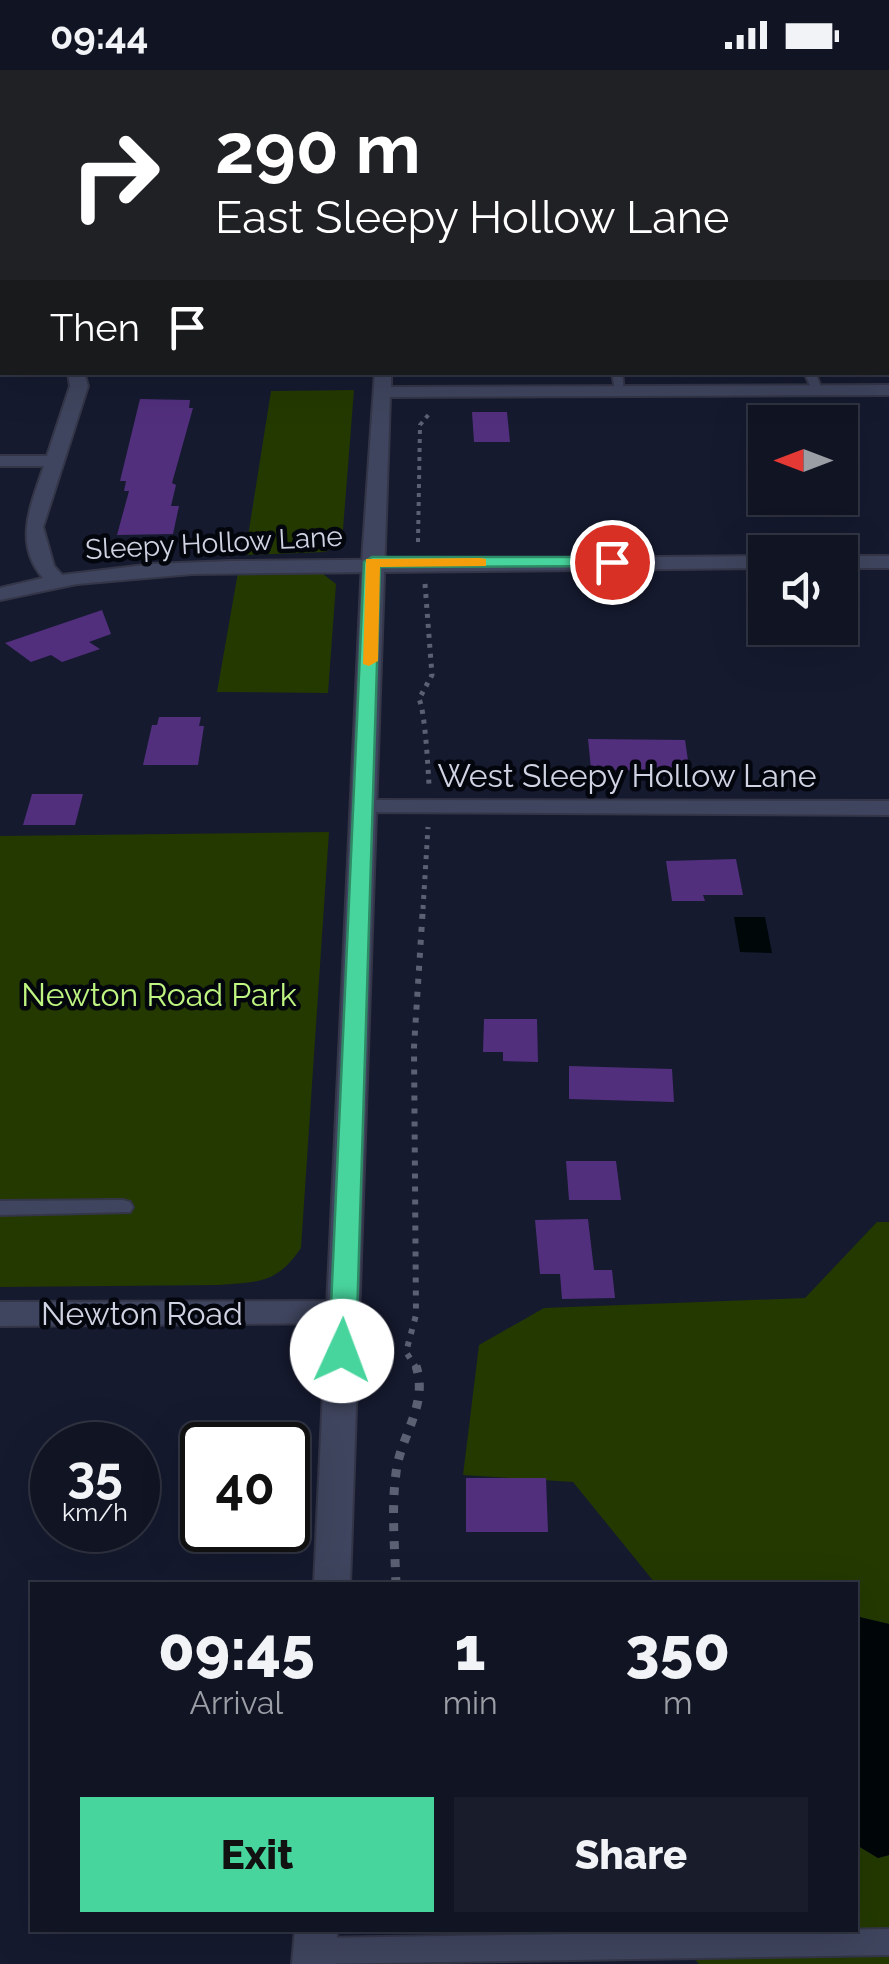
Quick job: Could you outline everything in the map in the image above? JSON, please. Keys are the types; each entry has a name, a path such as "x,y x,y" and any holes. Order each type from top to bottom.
{"street":[{"path":"0,257 0,271"},
{"path":"55,580 44,567 33,527 78,386 76,375"},
{"path":"332,1582 372,562 383,382 619,382 889,390"},
{"path":"0,462 52,461"},
{"name":"Sleepy Hollow Lane","path":"0,594 55,580 155,567 372,562 748,562"},
{"path":"858,562 889,562"},
{"name":"West Sleepy Hollow Lane","path":"365,807 889,808"},
{"name":"Newton Road","path":"0,1314 344,1312"}],"lane":[{"path":"811,375 817,390"},
{"path":"0,1208 124,1207"},
{"path":"315,1948 889,1942"}],"path":[{"path":"396,1582 398,1460 422,1388 418,1365 406,1352 416,1315 414,1047 430,807 428,749 422,738 424,709 419,699 432,676 416,527 420,425 436,405"}],"green space":[{"path":"354,390 342,542 325,552 245,555 271,391"},
{"path":"238,572 323,574 336,584 328,693 217,692"},
{"name":"Newton Road Park","path":"329,832 301,1248 275,1274 246,1283 0,1287 0,836"},
{"path":"877,1222 889,1222 889,1624 858,1617 858,1582 654,1582 573,1482 463,1475 479,1345 544,1308 805,1298"},
{"path":"858,1846 878,1858 889,1855 889,1964 699,1964 671,1932 858,1932"}],"shaded area":[{"path":"734,917 765,917 772,953 740,952"},
{"path":"858,1617 889,1624 889,1855 878,1858 858,1846"}],"building":[{"path":"140,399 190,400 189,408 193,408 172,483 176,485 171,506 179,506 173,534 117,535 129,491 124,491 126,481 120,481"},
{"path":"472,412 507,412 510,442 474,442"},
{"path":"102,610 111,634 89,642 100,649 62,662 51,655 31,662 5,643"},
{"path":"159,717 201,717 199,726 204,726 198,765 143,765 152,725 157,725"},
{"path":"588,739 685,740 689,767 652,771 591,769"},
{"path":"32,794 83,794 75,825 23,825"},
{"path":"736,859 743,895 703,895 705,901 672,901 666,861"},
{"path":"484,1019 537,1019 538,1062 503,1061 503,1052 483,1052"},
{"path":"569,1066 672,1069 674,1102 569,1099"},
{"path":"566,1161 616,1161 621,1200 569,1200"},
{"path":"588,1219 594,1270 612,1270 615,1298 562,1299 560,1274 540,1274 535,1220"},
{"path":"466,1478 546,1478 548,1532 466,1532"}],"slow traffic":[{"path":"369,661 372,562 480,562"}],"route":[{"path":"342,1351 372,562 612,562"}]}
